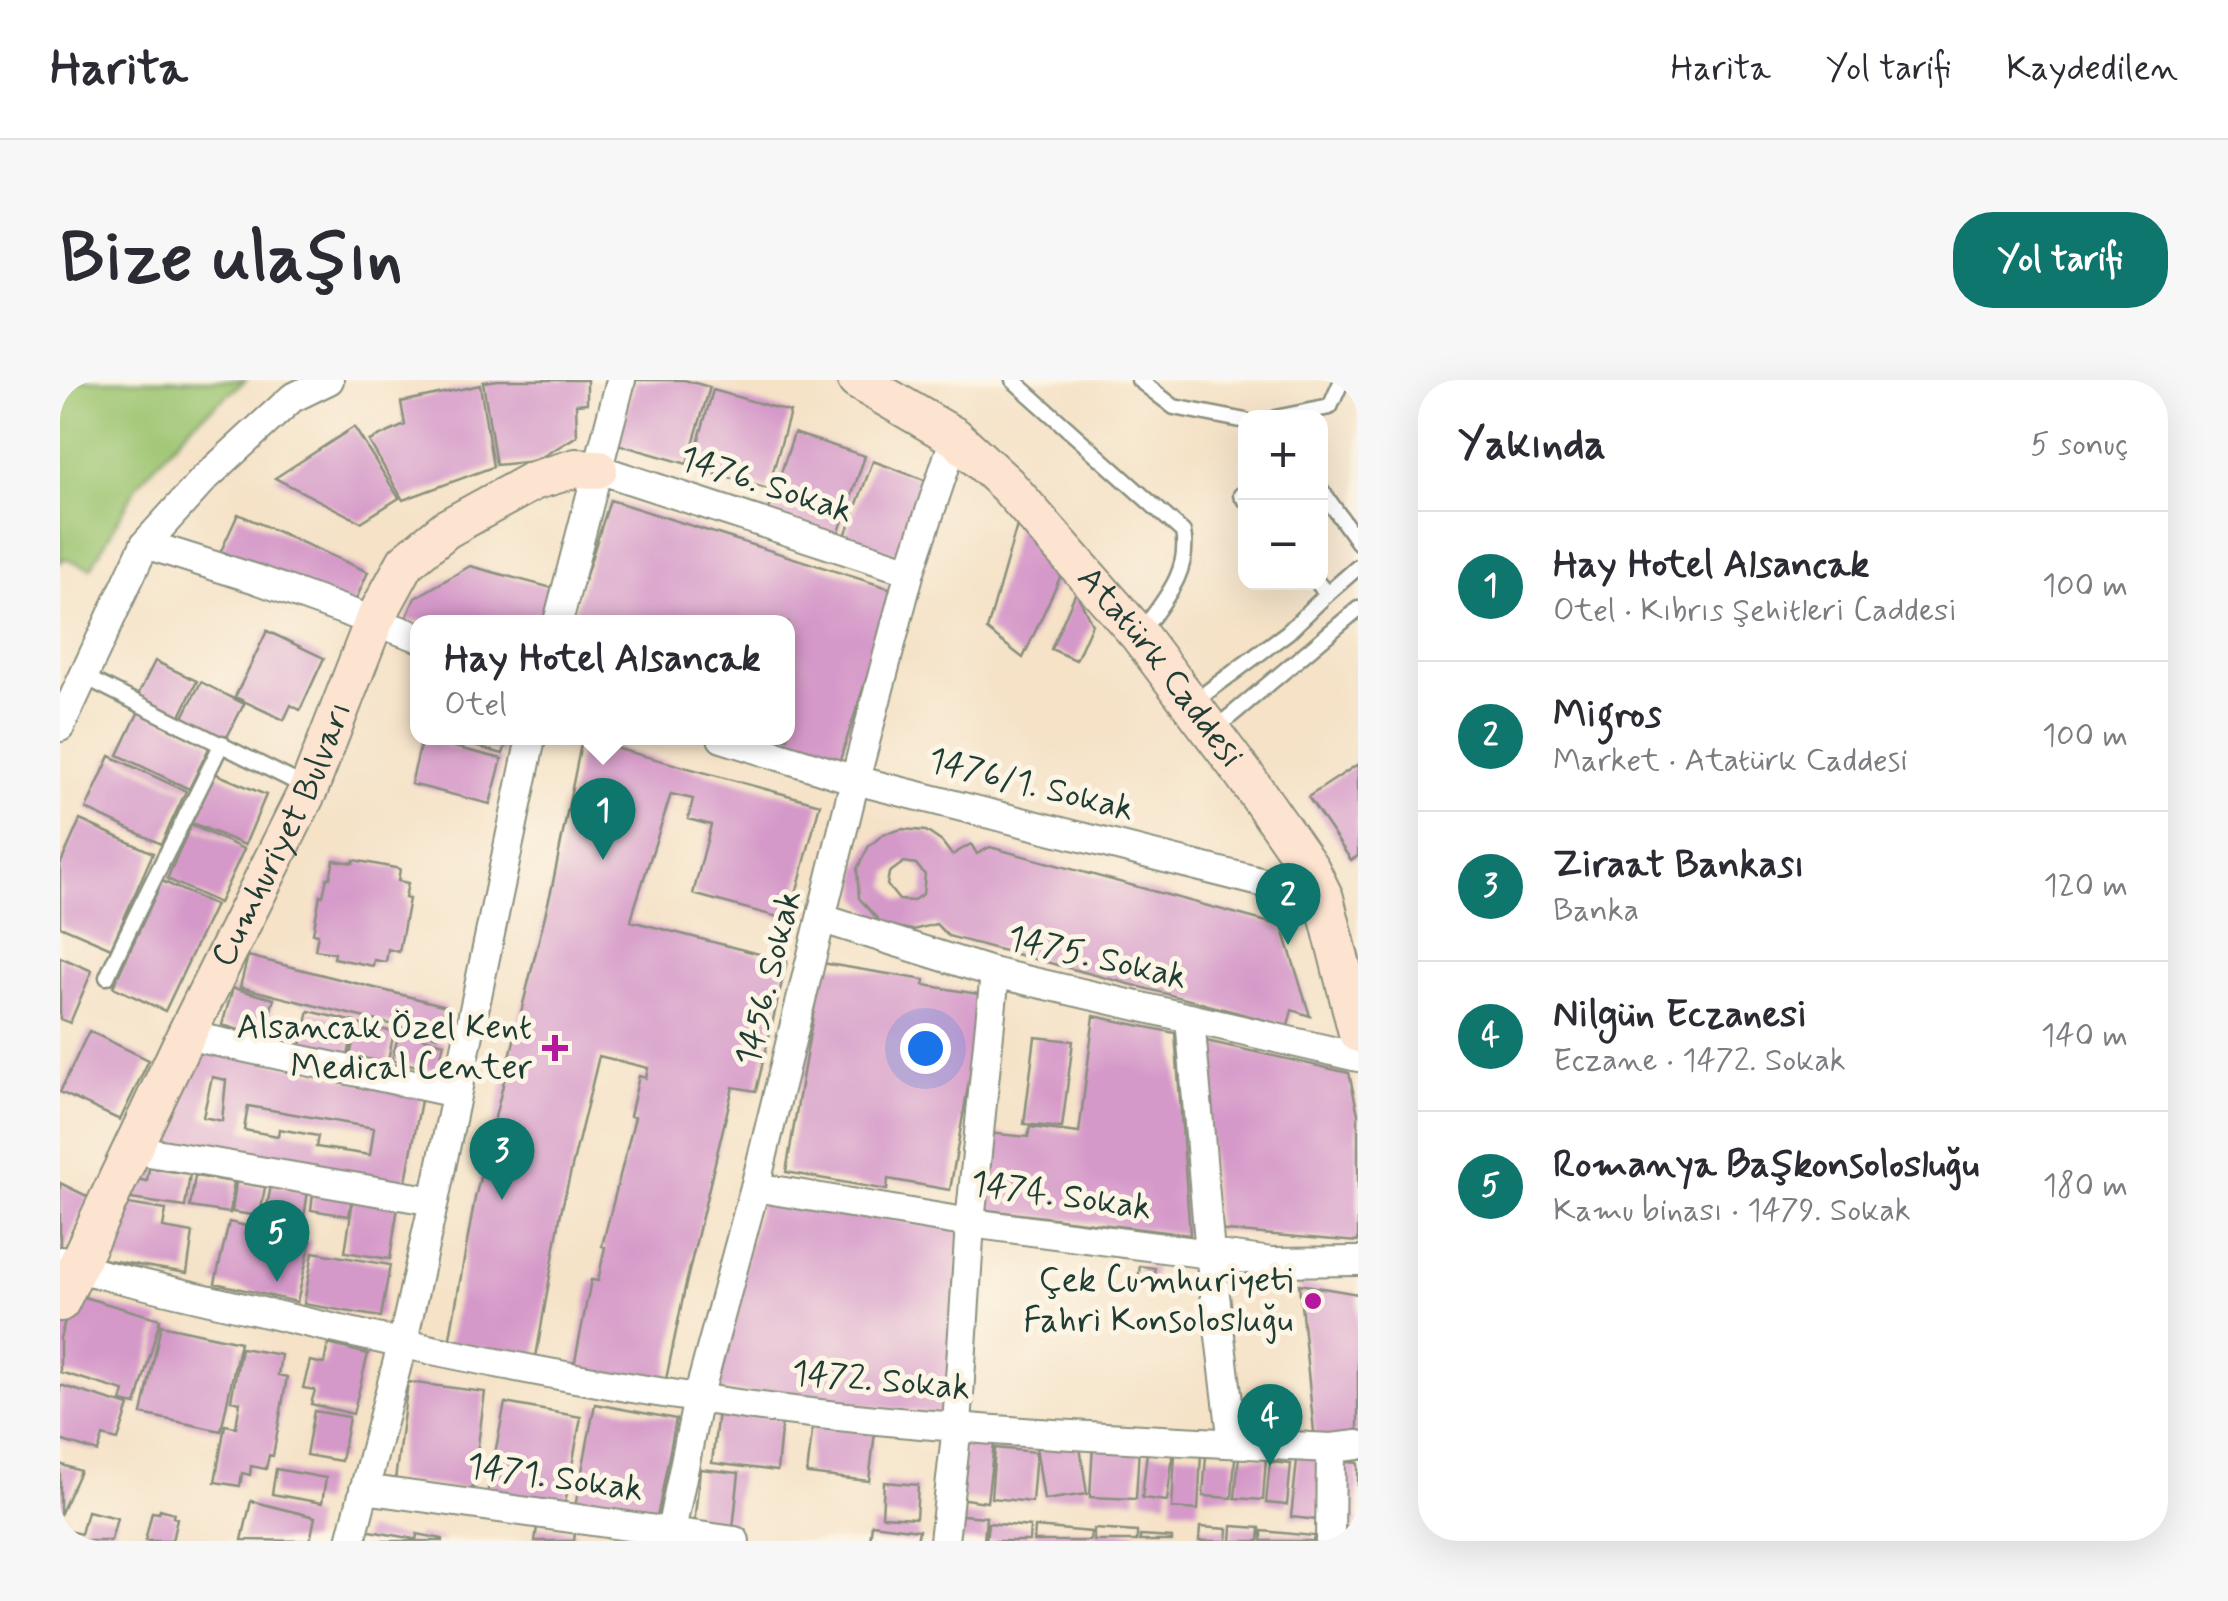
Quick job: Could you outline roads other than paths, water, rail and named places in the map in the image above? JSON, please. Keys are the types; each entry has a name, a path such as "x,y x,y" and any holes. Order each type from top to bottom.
{"street":[{"path":"60,727 144,544 204,478 292,398 329,380"},
{"path":"560,615 621,380"},
{"name":"Atatürk Caddesi","path":"856,380 955,438 1007,485 1139,635 1310,869 1324,898 1358,1034"},
{"name":"1456. Sokak","path":"670,1536 698,1398 755,1187 855,780 910,571 955,438"},
{"name":"Cumhuriyet Bulvarı","path":"65,1277 309,788 374,622 406,562 446,529 532,481 576,468 598,469"},
{"name":"1476. Sokak","path":"598,469 910,571"},
{"path":"144,544 410,634"},
{"path":"351,1541 402,1345 530,745"},
{"name":"1476/1. Sokak","path":"744,745 855,780 1324,898"},
{"name":"1475. Sokak","path":"823,919 995,974 1358,1057"},
{"path":"944,1541 995,974"},
{"path":"1190,1018 1210,1254 1233,1443"},
{"path":"186,1035 456,1094"},
{"path":"132,1149 434,1202"},
{"name":"1474. Sokak","path":"755,1187 970,1223 1272,1262 1358,1261"},
{"name":"1472. Sokak","path":"65,1277 402,1345 698,1398 957,1426 1344,1446"},
{"path":"1330,1541 1344,1446"},
{"name":"1471. Sokak","path":"364,1489 670,1536 735,1541"}],"lane":[{"path":"1013,380 1182,532 1186,550 1181,573 1139,635"},
{"path":"1140,380 1174,407 1238,420"},
{"path":"1319,410 1330,408 1342,380"},
{"path":"1328,500 1358,542"},
{"path":"1328,584 1358,567"},
{"path":"1201,719 1288,632 1320,590"},
{"path":"1201,719 1306,650 1358,608"},
{"path":"1288,632 1306,650"},
{"path":"83,676 309,788"},
{"path":"107,977 139,905 162,868 222,743"}],"place":[{"name":"Hay Hotel Alsancak","path":"603,860"},
{"name":"Migros","path":"1288,945"},
{"name":"Alsancak Özel Kent Medical Center","path":"555,1048"},
{"name":"Ziraat Bankası","path":"502,1200"},
{"name":"Romanya Başkonsolosluğu","path":"277,1282"},
{"name":"Çek Cumhuriyeti Fahri Konsolosluğu","path":"1313,1301"},
{"name":"Nilgün Eczanesi","path":"1270,1466"}]}
